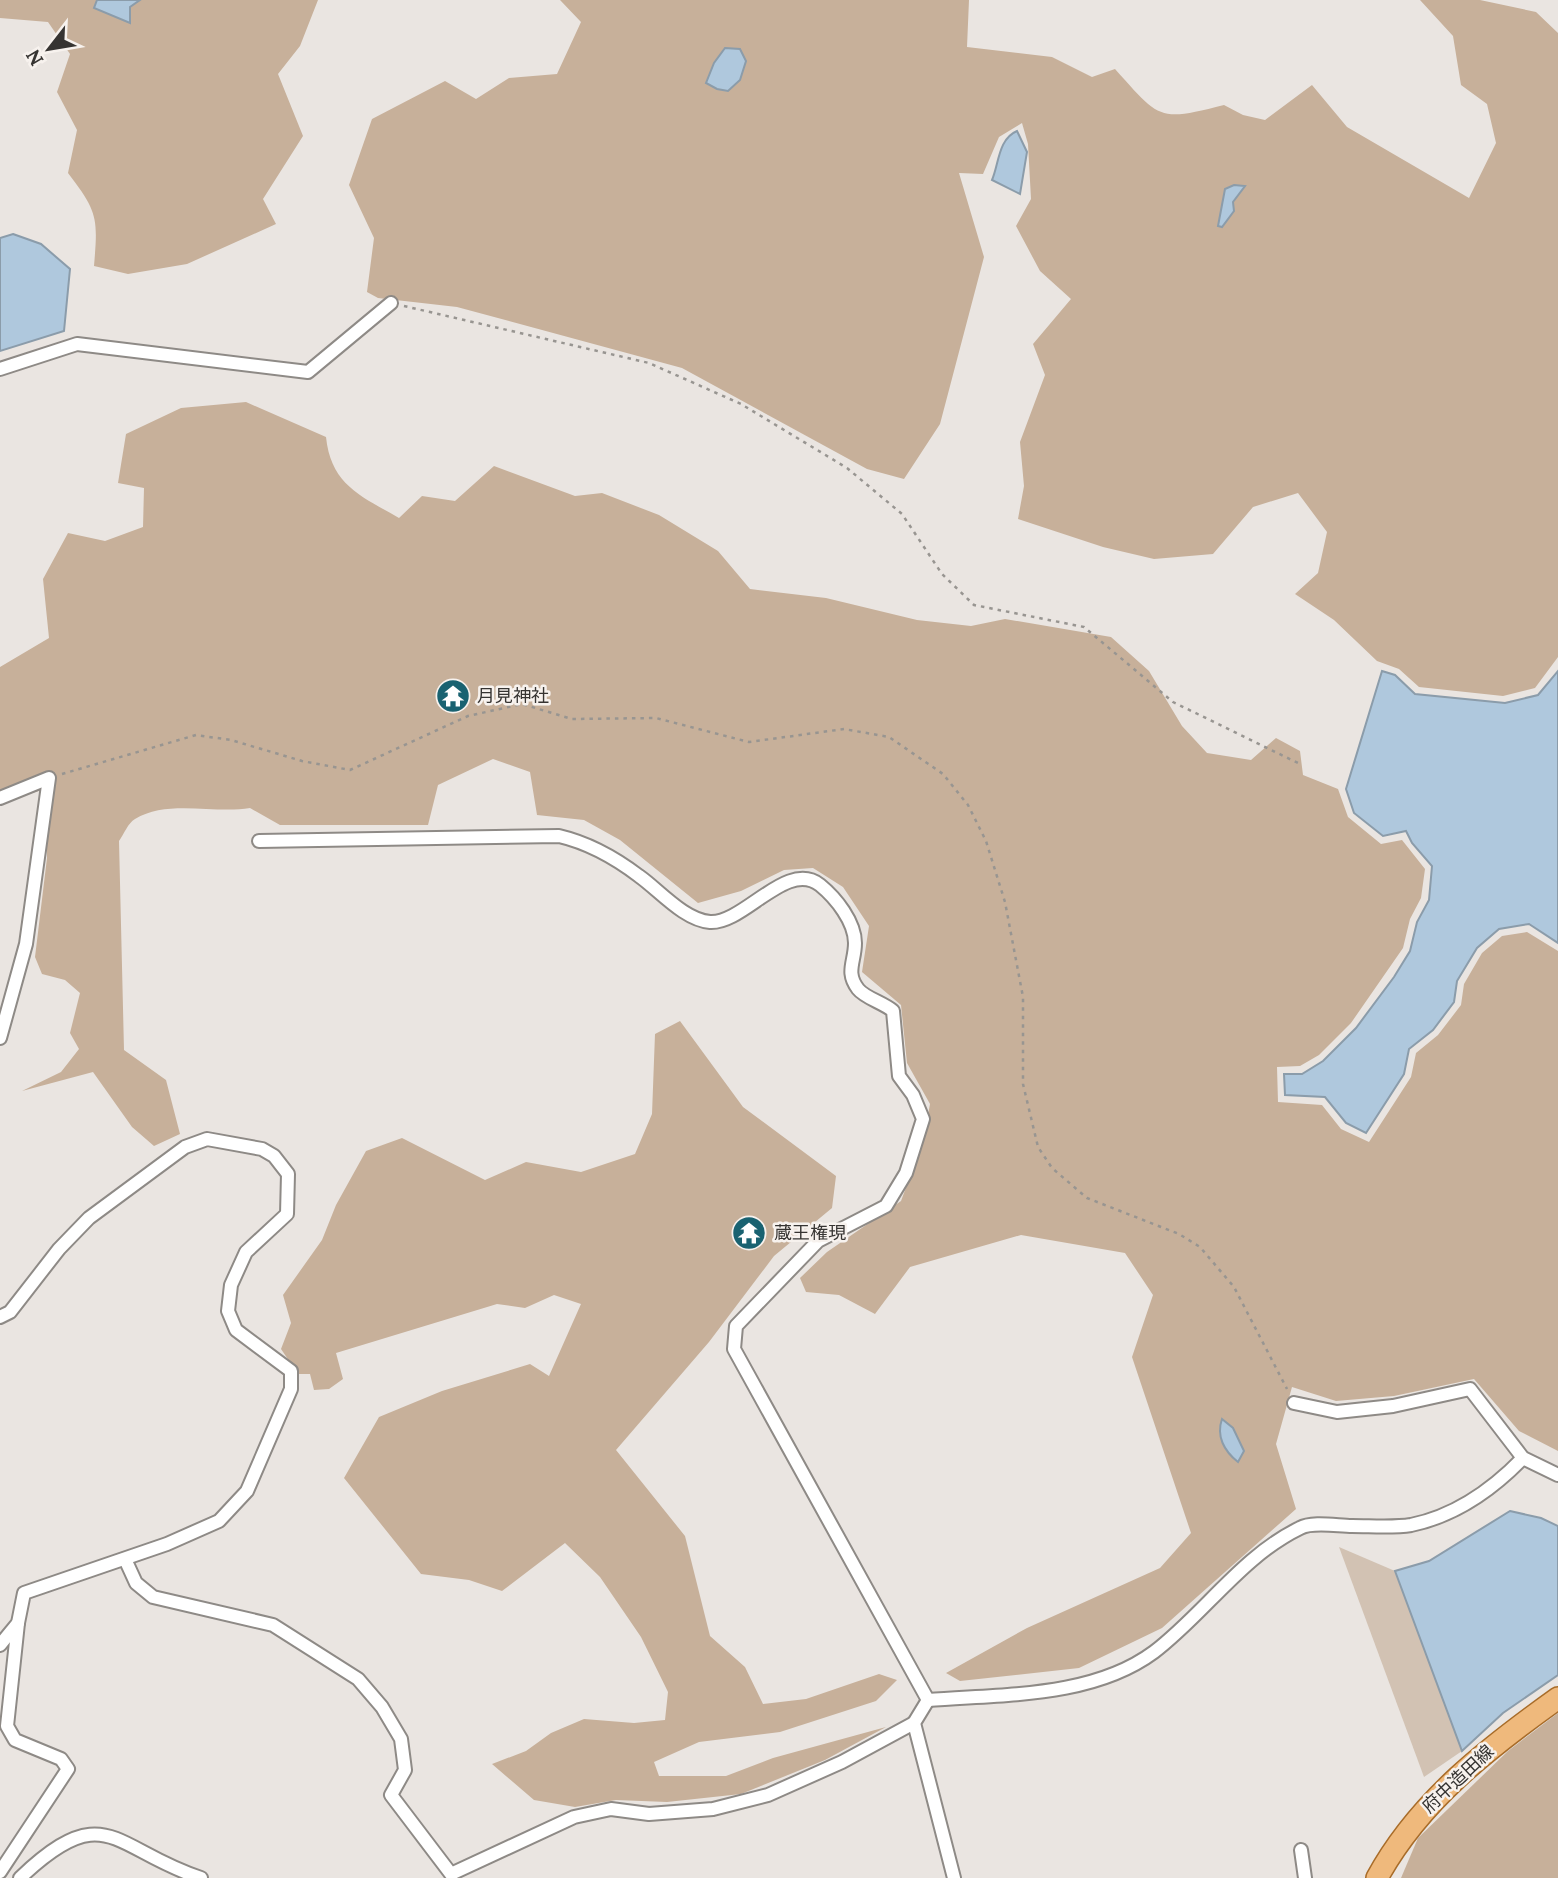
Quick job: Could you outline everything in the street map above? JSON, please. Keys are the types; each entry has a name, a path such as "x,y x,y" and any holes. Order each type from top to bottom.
{"main road":[{"name":"府中造田線","path":"1377,1878 1407,1830 1434,1799 1471,1763 1558,1698"}],"street":[{"path":"0,369 77,344 308,372 390,303"},
{"path":"0,798 49,778"},
{"path":"0,1038 26,944 49,778"},
{"path":"259,841 559,836 588,843 638,875 688,914 710,922 734,916 778,885 804,880 818,883 839,905 855,942 849,972 859,991 893,1011 899,1076 913,1095 923,1119 906,1173 886,1206 818,1241 736,1326 734,1349 928,1700"},
{"path":"0,1317 10,1312 58,1249 89,1218 185,1147 206,1139 262,1149 274,1156 288,1174 287,1214 246,1252 231,1285 228,1311 236,1330 291,1371 291,1389 247,1491 219,1521 125,1559 24,1592 7,1726 15,1740 61,1759 68,1769 0,1872"},
{"path":"1294,1403 1336,1412 1393,1406 1470,1389 1523,1458 1558,1475"},
{"path":"928,1700 1062,1689 1110,1675 1153,1653 1267,1548 1302,1526 1409,1525 1442,1515 1475,1498 1504,1478 1523,1458"},
{"path":"125,1559 136,1583 153,1597 273,1625 358,1679 382,1707 401,1739 405,1770 391,1796 451,1874 574,1818 611,1809 649,1814 713,1809 768,1795 842,1762 914,1723 928,1700"},
{"path":"0,1645 18,1623"},
{"path":"914,1723 954,1878"},
{"path":"20,1878 40,1858 73,1838 94,1833 120,1837 174,1869 201,1878"},
{"path":"1301,1850 1305,1878"}],"path":[{"path":"390,303 649,363 741,404 847,468 893,506 902,514 942,574 974,605 1084,627 1173,702 1302,765"},
{"path":"49,778 196,735 231,740 302,761 350,770 468,716 522,704 572,719 656,718 749,742 844,729 889,737 943,774 968,806 986,841 1005,902 1023,997 1023,1084 1038,1147 1052,1168 1087,1198 1179,1234 1200,1247 1234,1287 1294,1403"}],"shaded area":[{"path":"0,0 318,0 300,46 278,74 303,136 263,199 276,224 187,264 128,274 94,266 94,216 85,197 68,173 77,130 57,92 70,54 48,22 0,18"},
{"path":"560,0 969,0 967,47 1052,57 1092,77 1115,69 1142,98 1162,112 1185,114 1224,105 1243,115 1265,120 1312,85 1347,127 1469,198 1496,143 1487,104 1461,85 1453,36 1420,0 1480,0 1536,12 1558,33 1558,657 1535,688 1503,696 1419,687 1399,669 1377,661 1334,620 1295,594 1318,573 1327,532 1298,493 1253,507 1213,554 1154,559 1103,547 1018,519 1024,486 1020,442 1045,375 1033,344 1071,299 1040,271 1016,226 1031,199 1028,144 1022,123 999,137 983,174 959,173 984,257 940,424 904,479 867,469 682,368 457,307 378,298 367,292 374,238 349,185 372,119 445,81 476,99 509,78 557,74 581,22"},
{"path":"246,402 326,437 334,467 341,478 361,495 399,518 422,496 455,501 494,466 575,496 602,493 659,515 718,551 750,589 826,598 917,620 971,626 1005,619 1111,637 1149,671 1182,726 1207,753 1251,760 1276,738 1300,751 1303,775 1338,789 1348,817 1381,844 1402,840 1425,869 1421,898 1410,919 1403,948 1351,1023 1319,1055 1300,1066 1277,1067 1278,1102 1322,1105 1341,1129 1369,1142 1411,1077 1416,1053 1438,1035 1461,1005 1464,984 1482,953 1502,936 1527,932 1558,951 1558,1451 1519,1431 1474,1379 1394,1396 1336,1401 1292,1387 1276,1444 1296,1509 1162,1628 1079,1668 960,1681 946,1673 1027,1628 1160,1568 1191,1533 1132,1357 1153,1295 1125,1253 1021,1235 910,1267 875,1314 839,1295 806,1292 800,1278 827,1252 901,1201 923,1142 930,1104 907,1063 901,1005 862,972 869,926 843,887 813,868 784,870 741,891 698,903 620,840 584,820 537,815 530,772 493,759 438,785 428,825 280,825 250,808 176,808 148,813 135,819 119,841 124,1050 166,1080 180,1134 154,1146 132,1127 93,1072 22,1091 61,1072 79,1049 70,1033 80,993 65,980 42,974 35,957 47,858 45,789 0,803 0,667 49,638 43,579 68,533 105,541 143,527 144,488 118,483 126,434 181,408"},
{"path":"680,1021 743,1107 836,1176 832,1208 774,1256 709,1342 616,1450 685,1536 710,1636 745,1667 763,1704 806,1699 879,1674 897,1680 876,1701 780,1732 699,1742 654,1762 659,1776 726,1776 773,1758 886,1727 825,1760 741,1794 667,1802 616,1800 575,1807 534,1800 492,1764 526,1751 551,1733 584,1719 634,1723 665,1720 668,1692 641,1637 600,1577 565,1543 502,1591 469,1580 421,1574 344,1478 379,1417 442,1391 530,1364 549,1376 581,1304 554,1295 525,1308 497,1304 336,1353 343,1379 329,1389 314,1390 310,1374 298,1374 281,1349 291,1323 283,1295 322,1240 336,1205 366,1151 402,1138 485,1180 526,1162 581,1172 635,1154 652,1114 655,1034"},
{"path":"1339,1547 1395,1571 1462,1751 1424,1777"},
{"path":"1558,1713 1558,1878 1401,1878 1418,1838 1508,1751"}],"water":[{"path":"97,0 140,0 130,7 130,23 94,8"},
{"path":"725,48 740,49 746,61 740,80 728,91 706,83 714,63"},
{"path":"1017,131 1027,152 1020,194 992,180 1006,140"},
{"path":"1234,185 1245,186 1233,202 1234,211 1222,227 1218,226 1225,189"},
{"path":"13,234 41,244 70,269 64,331 0,351 0,238"},
{"path":"1382,671 1395,675 1415,694 1505,703 1538,695 1558,671 1558,943 1529,924 1499,929 1477,948 1457,981 1454,1002 1433,1030 1409,1049 1404,1074 1366,1133 1346,1123 1325,1097 1285,1095 1284,1074 1302,1074 1323,1061 1356,1028 1410,951 1417,922 1429,900 1432,866 1412,843 1406,831 1383,836 1354,813 1346,789"},
{"path":"1222,1419 1233,1428 1244,1451 1238,1462 1222,1443"},
{"path":"1510,1511 1541,1518 1558,1526 1558,1675 1503,1713 1462,1751 1395,1571 1429,1561"}],"place":[{"name":"月見神社","path":"453,696"},
{"name":"蔵王権現","path":"749,1233"}]}
